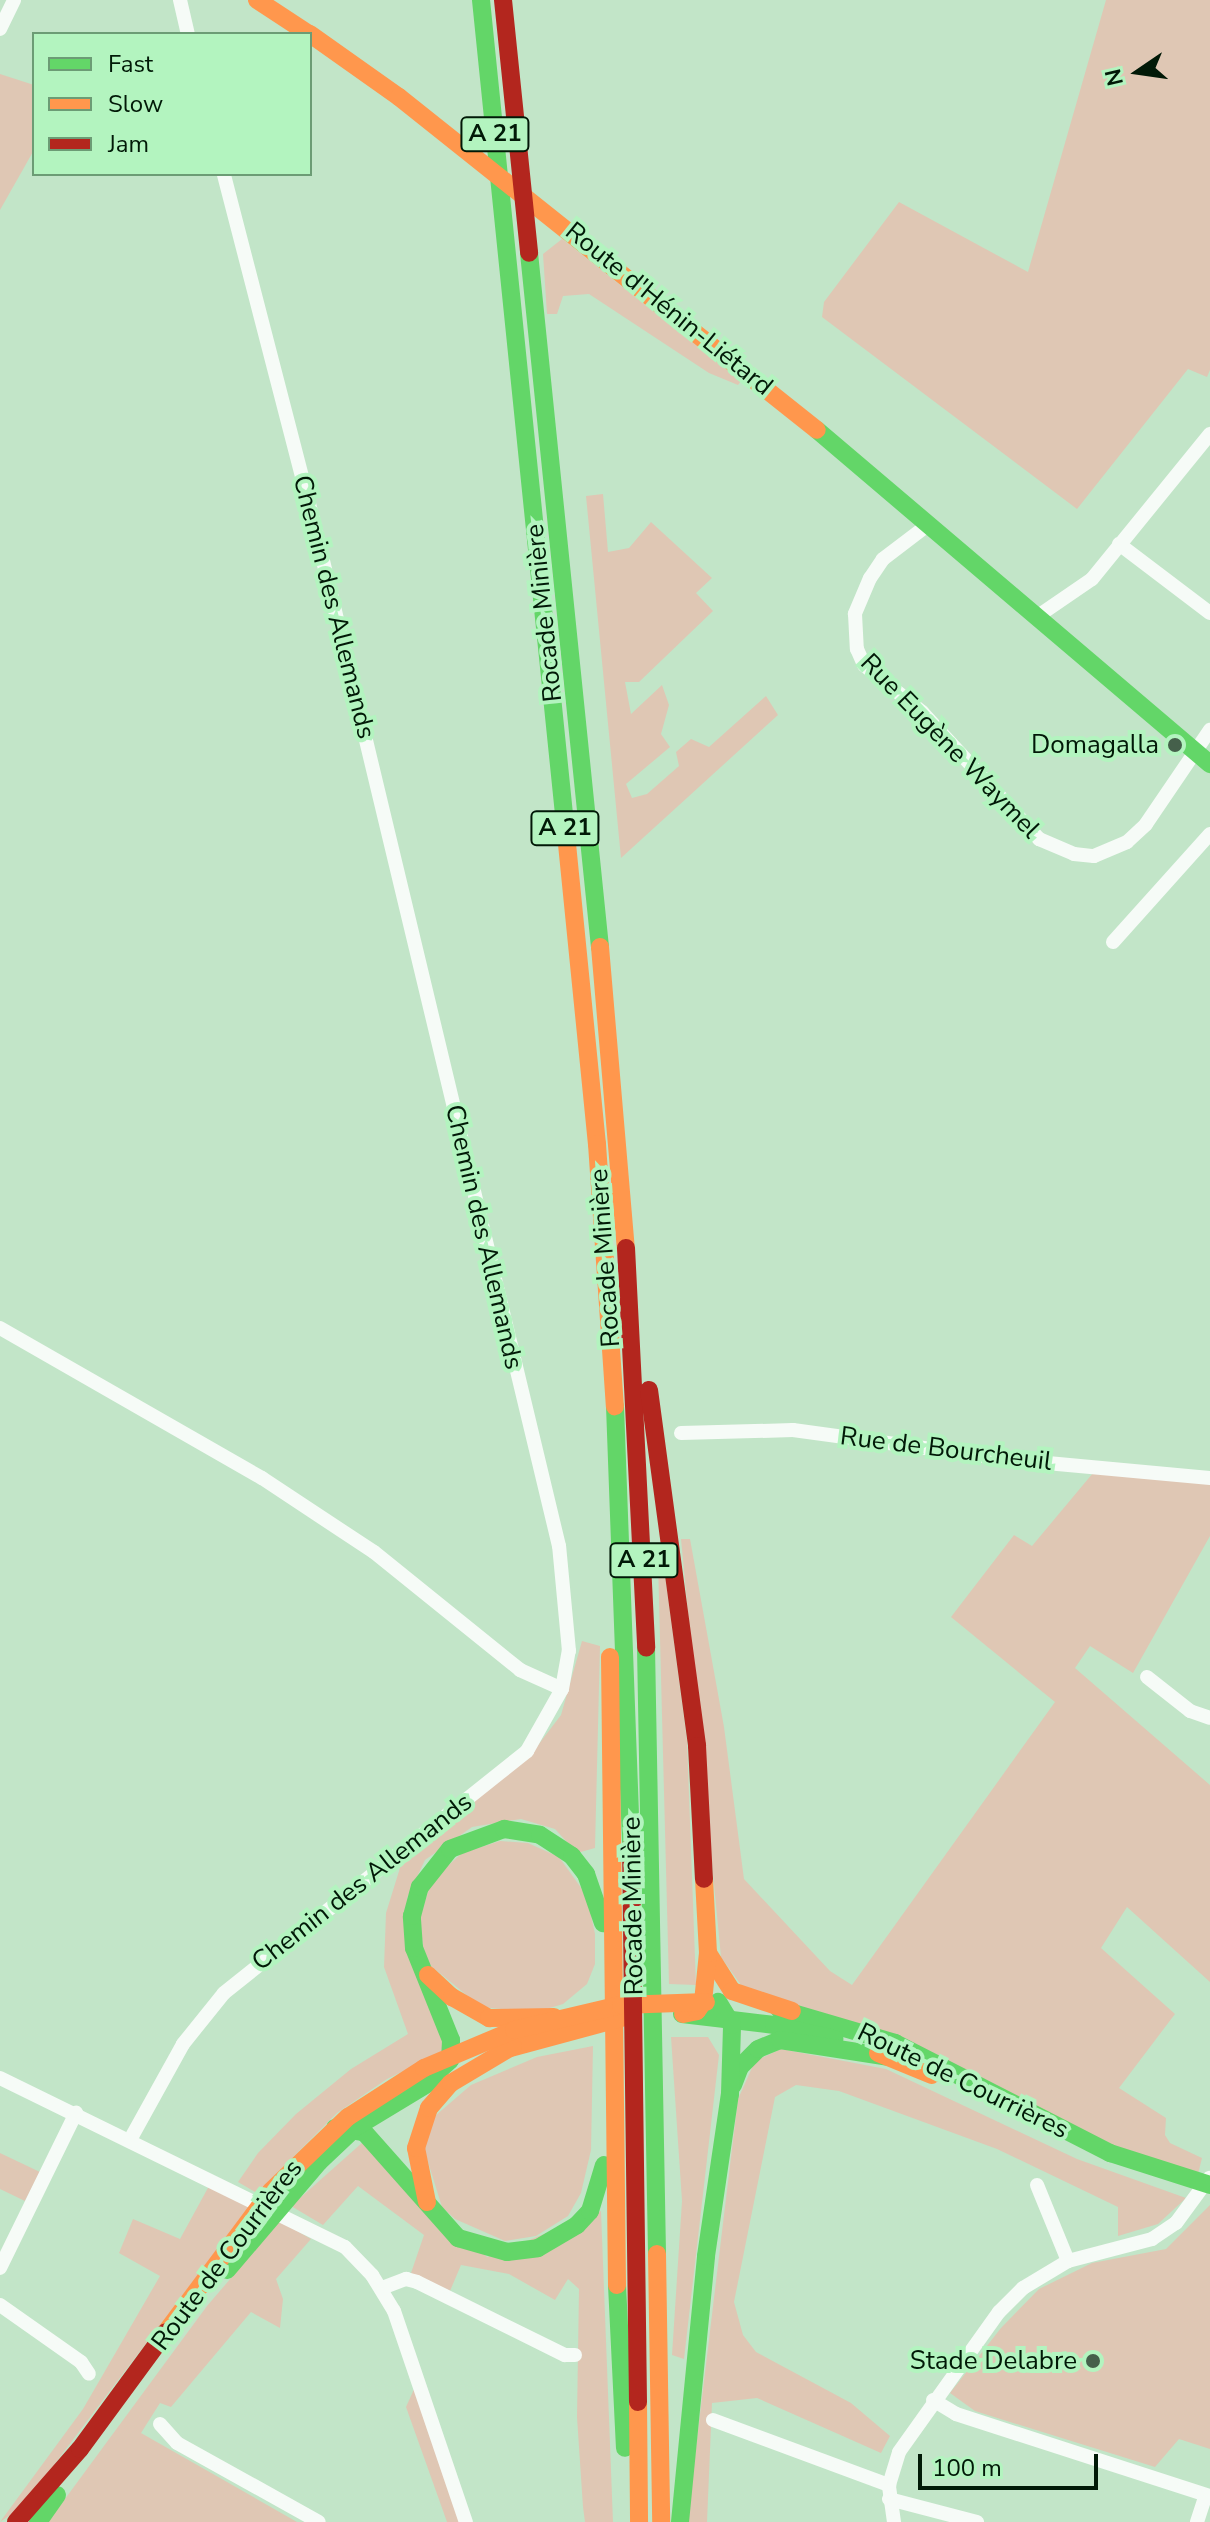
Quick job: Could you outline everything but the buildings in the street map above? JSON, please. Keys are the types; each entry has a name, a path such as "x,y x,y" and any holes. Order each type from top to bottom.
{"main road":[{"name":"Route d'Hénin-Liétard","path":"257,0 307,32"},
{"name":"Rocade Minière","path":"481,0 597,1144 614,1390 632,1836 639,2522"},
{"name":"Rocade Minière","path":"503,0 619,1138 645,1566 661,2522"},
{"name":"Route d'Hénin-Liétard","path":"312,35 573,231 1017,597 1210,764"},
{"path":"619,1138 651,1414 685,1638 711,2002 730,2020 730,2094 706,2256 680,2522"},
{"path":"614,1390 608,1417 613,2120 619,2369 628,2522"},
{"path":"427,2081 445,2067 452,2054 447,2027 420,1966 412,1934 420,1887 450,1849 504,1829 557,1843 586,1874 599,1905 612,1975"},
{"path":"708,1953 732,1991 792,2011"},
{"path":"420,1966 452,1997 489,2018 554,2017"},
{"path":"683,2008 697,2011 711,2002"},
{"name":"Route de Courrières","path":"711,2002 792,2011 895,2043 1110,2153 1210,2198"},
{"name":"Route de Courrières","path":"16,2522 80,2449 252,2227 335,2128 394,2086 452,2054 554,2017 579,2020 618,2018 683,2008 730,2020 799,2029 890,2057 1121,2170 1182,2185 1210,2185"},
{"name":"Route de Courrières","path":"278,2195 356,2127 427,2081 579,2020"},
{"path":"730,2094 740,2067 758,2049 780,2040 890,2057"},
{"path":"430,2212 416,2148 429,2108 451,2083 513,2046"},
{"path":"335,2128 356,2127 430,2212 458,2238 490,2249 523,2251 557,2240 590,2211 613,2120"},
{"name":"Route de Courrières","path":"38,2522 252,2227"}],"street":[{"path":"0,29 14,0"},
{"path":"180,0 188,32"},
{"name":"Chemin des Allemands","path":"131,2138 183,2044 224,1993 527,1751 562,1689 570,1618 559,1546 314,523 225,176"},
{"path":"1038,616 1092,579 1210,434"},
{"name":"Rue Eugène Waymel","path":"929,524 883,559 870,578 855,614 857,649 864,665 922,712 1039,839 1074,854 1111,852 1146,824 1210,730"},
{"path":"1119,544 1210,613"},
{"path":"1113,942 1210,834"},
{"path":"0,1328 262,1478 374,1552 520,1670 562,1689"},
{"name":"Rue de Bourcheuil","path":"681,1433 793,1430 1004,1459 1210,1478"},
{"path":"1147,1677 1190,1711 1210,1718"},
{"path":"0,2078 131,2138 331,2237 382,2288 405,2337 466,2522"},
{"path":"0,2268 76,2113"},
{"path":"894,2522 889,2492 899,2452 933,2400 999,2312 1023,2288 1068,2261 1152,2239 1183,2216 1210,2176"},
{"path":"1037,2185 1068,2261"},
{"path":"382,2288 406,2279 417,2282 565,2355 575,2355"},
{"path":"0,2305 81,2362 89,2374"},
{"path":"933,2400 956,2414 1208,2495 1197,2522"},
{"path":"713,2420 889,2492 977,2522"},
{"path":"160,2424 177,2443 319,2522"}],"shaded area":[{"path":"1106,0 1210,0 1210,370 1207,377 1188,369 1077,509 822,317 824,302 899,202 1028,272"},
{"path":"0,74 32,84 32,154 0,210"},
{"path":"562,239 741,381 738,385 709,373 589,294 563,296 557,314 547,314 543,254"},
{"path":"603,494 608,552 629,548 651,522 712,578 696,593 713,611 639,682 625,682 631,714 662,685 669,705 661,734 670,747 626,784 632,798 647,794 679,766 676,752 691,739 709,747 766,696 778,715 621,858 586,496"},
{"path":"1093,1473 1210,1482 1210,1536 1133,1673 1090,1646 1075,1668 1210,1785 1210,1982 1127,1907 1101,1948 1175,2014 1119,2088 1166,2118 1165,2135 1170,2143 1202,2158 1198,2174 1121,2150 889,2035 746,1992 721,1957 681,1539 690,1539 724,1727 744,1879 830,1971 852,1985 1055,1702 951,1617 1014,1535 1032,1546"},
{"path":"663,1560 687,1741 696,1985 669,1984 658,1561"},
{"path":"582,1641 600,1646 595,1848 577,1853 555,1829 521,1819 472,1827 425,1860 407,1898 445,2039 442,2052 387,2079 337,2113 257,2193 238,2182 258,2153 296,2114 351,2069 408,2034 384,1967 386,1913 404,1855 532,1753 561,1715"},
{"path":"500,1841 528,1843 559,1857 587,1896 595,1934 595,1964 587,1984 563,2004 536,2012 481,2007 430,1965 423,1947 420,1919 431,1881 462,1853"},
{"path":"671,2037 708,2037 719,2055 684,2359 672,2355 682,2201"},
{"path":"593,2046 591,2150 581,2193 568,2216 536,2236 505,2241 455,2219 442,2207 424,2149 435,2116 471,2085 537,2057"},
{"path":"781,2049 886,2069 1077,2159 1186,2198 1158,2224 1118,2236 1118,2207 997,2149 839,2091 796,2085 775,2097 734,2302 743,2335 756,2352 851,2403 890,2436 881,2453 757,2398 712,2403 707,2522 687,2522 738,2099 755,2061"},
{"path":"363,2142 487,2257 601,2211 613,2522 585,2522 577,2417 579,2289 568,2279 555,2300 509,2274 461,2265 450,2291 411,2273 424,2235 358,2186 323,2225 291,2206"},
{"path":"0,2153 40,2172 25,2201 0,2189"},
{"path":"209,2186 250,2206 22,2507 0,2522 83,2409 160,2276 119,2253 133,2219 180,2239"},
{"name":"Stade Delabre","path":"1210,2205 1210,2449 1179,2439 1155,2467 975,2411 950,2393 1001,2328 1039,2289 1092,2263 1166,2249"},
{"path":"280,2221 311,2239 276,2279 283,2299 280,2328 251,2312 171,2407 160,2403 141,2433 297,2522 48,2522 207,2306"},
{"path":"415,2387 460,2522 447,2522 406,2407"}],"traffic: fast":[{"path":"481,0 566,834"},
{"path":"529,253 600,947"},
{"path":"817,430 1210,764"},
{"path":"615,1406 631,1846"},
{"path":"646,1647 657,2254"},
{"path":"427,2081 450,2060 451,2040 414,1948 412,1916 420,1887 450,1849 504,1829 540,1835 572,1856 586,1874 603,1923"},
{"path":"680,2522 706,2256 730,2094 732,2025 718,2002"},
{"path":"779,2009 895,2043 1110,2153 1210,2185"},
{"path":"682,2014 774,2025 834,2039"},
{"path":"733,2085 740,2067 758,2049 780,2040 890,2057"},
{"path":"227,2270 319,2162 356,2127 439,2077"},
{"path":"335,2128 364,2132 458,2238 507,2252 538,2248 577,2225 590,2211 604,2165"},
{"path":"617,2285 625,2448"},
{"path":"38,2522 57,2495"}],"traffic: slow":[{"path":"257,0 306,32"},
{"path":"312,35 399,97 817,430"},
{"path":"566,834 597,1144 615,1406"},
{"path":"600,947 626,1248"},
{"path":"610,1657 617,2285"},
{"path":"683,2014 697,2011 703,2002 708,1953 704,1879"},
{"path":"708,1953 732,1991 792,2011"},
{"path":"428,1975 452,1997 489,2018 554,2017"},
{"path":"166,2332 271,2191 348,2117 424,2068 514,2030 621,2005 706,2002"},
{"path":"503,2050 625,2017"},
{"path":"427,2202 416,2148 429,2108 451,2083 513,2046"},
{"path":"878,2053 932,2075"},
{"path":"657,2254 661,2522"},
{"path":"638,2402 639,2522"}],"traffic: jam":[{"path":"503,0 529,253"},
{"path":"626,1248 646,1647"},
{"path":"649,1390 697,1746 704,1879"},
{"path":"631,1846 638,2402"},
{"path":"16,2522 80,2449 166,2332"}],"place":[{"name":"Domagalla","path":"1175,745"},
{"name":"Stade Delabre","path":"1093,2361"}]}
